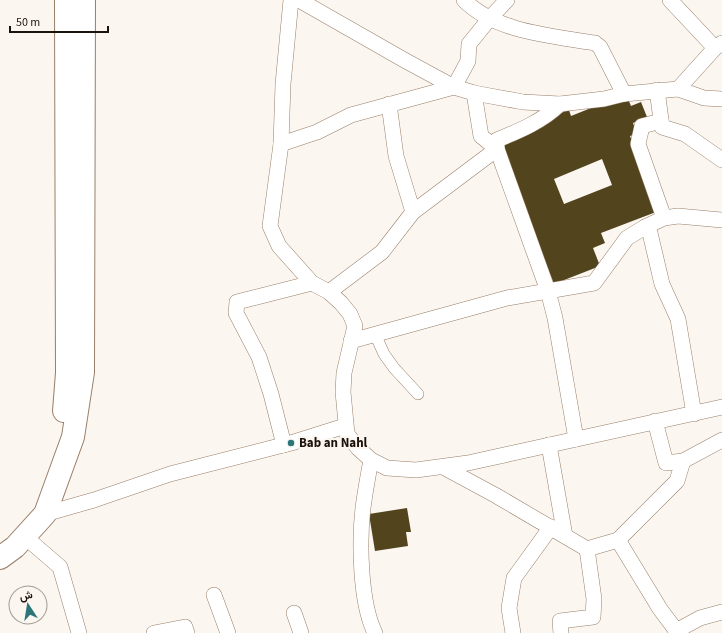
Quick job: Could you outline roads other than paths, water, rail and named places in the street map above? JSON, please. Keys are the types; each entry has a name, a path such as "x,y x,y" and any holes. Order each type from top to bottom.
{"main road":[{"path":"44,514 62,435 67,373 66,0"},
{"path":"0,558 15,546 44,514 74,437 83,372 84,0"}],"street":[{"path":"291,0 283,84 281,144 270,226 279,246 312,284 329,292 350,314 355,326 344,373 343,392 345,426 347,434 371,460 387,468 416,470 443,467 468,463 722,407"},
{"path":"299,0 406,62 454,87 474,93 523,102 560,104 604,100 624,94 678,89 704,98 722,100"},
{"path":"464,0 470,6 490,18 531,33 595,43 600,47 624,94"},
{"path":"281,144 317,132 351,115 454,87 468,61 470,44 490,18 507,0"},
{"path":"670,0 719,46 678,89"},
{"path":"657,90 662,127 685,134 722,160"},
{"path":"474,93 481,136 497,148"},
{"path":"390,104 396,156 413,212"},
{"path":"560,104 551,112 521,129 497,140 497,148 548,291 555,318 576,439"},
{"path":"661,121 642,126 638,144 664,218"},
{"path":"329,292 382,252 413,212 497,148"},
{"path":"351,341 507,298 594,283 627,238 645,227 664,218 678,216 722,220"},
{"path":"645,227 650,233 662,284 678,319 694,414"},
{"path":"284,445 271,394 259,357 236,313 237,302 312,284"},
{"path":"375,334 384,354 394,368 418,394"},
{"path":"655,421 666,463 684,461 722,440"},
{"path":"44,514 94,500 170,474 284,445 345,426"},
{"path":"549,445 565,536"},
{"path":"369,631 363,586 361,550 363,509 371,460"},
{"path":"443,467 495,495 587,549 618,540 677,481 684,461"},
{"path":"513,633 509,608 514,578 551,527"},
{"path":"24,536 60,567 79,633"},
{"path":"618,540 660,609 677,632 700,618 722,612"},
{"path":"561,633 560,621 593,617 594,599 587,549"},
{"path":"214,595 228,633"},
{"path":"294,613 301,633"},
{"path":"154,633 185,627 186,633"}],"place":[{"name":"Bab an Nahl","path":"291,443"}]}
